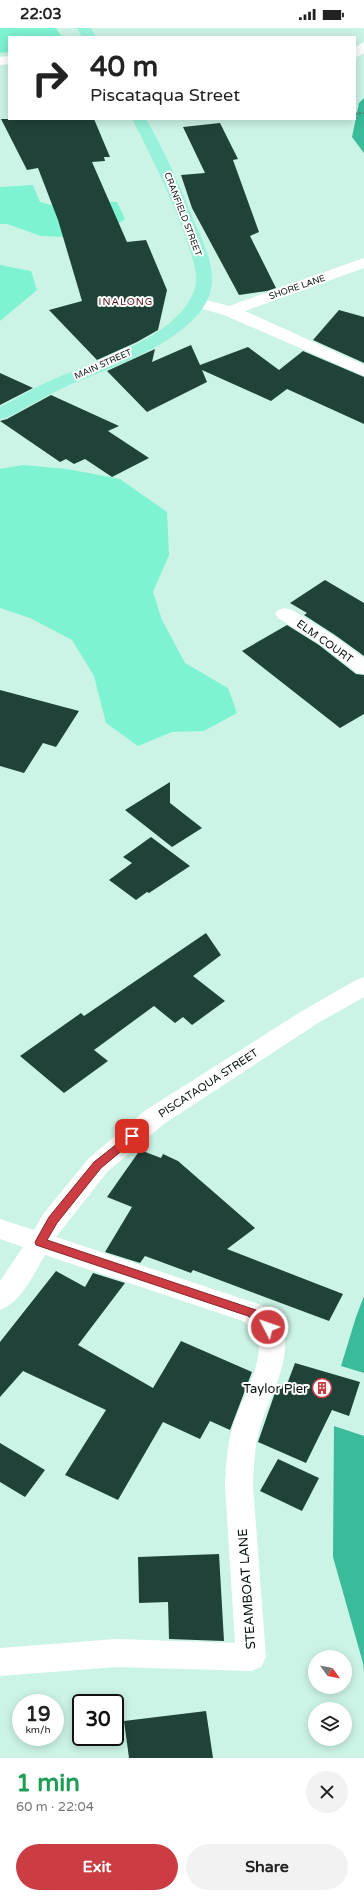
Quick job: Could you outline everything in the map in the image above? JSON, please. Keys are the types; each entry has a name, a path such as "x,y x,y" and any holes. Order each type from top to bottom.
{"main road":[{"name":"CRANFIELD STREET","path":"140,120 154,145 193,237 201,261 204,280 198,303"},
{"name":"MAIN STREET","path":"0,414 53,386 165,335 188,316 198,303"}],"street":[{"path":"356,53 364,46"},
{"name":"SHORE LANE","path":"230,311 364,263"},
{"path":"198,303 230,311 364,371"},
{"name":"ELM COURT","path":"285,614 327,640 364,668"},
{"name":"PISCATAQUA STREET","path":"0,1299 16,1280 53,1220 98,1165 155,1117 310,1017 364,986"},
{"path":"0,1229 40,1242"},
{"name":"STEAMBOAT LANE","path":"0,1662 116,1653 251,1657 239,1486 240,1459 247,1426 269,1368 272,1346 268,1327 252,1313 40,1242"}],"shaded area":[{"path":"0,28 56,28 61,36 8,36 8,52 0,53"},
{"path":"364,98 364,153 352,137 359,103"},
{"path":"33,185 40,202 55,206 92,201 117,202 125,219 109,230 66,237 41,236 7,224 0,224 0,187"},
{"path":"0,265 31,271 37,290 0,321"},
{"path":"23,465 67,469 120,479 167,512 169,555 153,592 162,620 185,663 228,688 237,713 204,731 172,732 138,746 106,723 94,676 72,640 30,618 0,608 0,469"},
{"path":"364,1296 364,1373 341,1366"},
{"path":"334,1426 364,1436 364,1672 363,1663 333,1557"}],"building":[{"path":"1,119 94,120 110,157 104,157 105,161 92,162 127,242 146,240 167,290 158,330 137,342 97,360 49,310 82,301 58,220 38,168 27,170"},
{"path":"220,123 238,159 233,160 259,232 250,236 276,288 267,291 239,295 192,208 181,175 205,173 183,127"},
{"path":"339,310 364,317 364,363 313,340"},
{"path":"191,345 200,365 248,347 279,370 303,351 364,377 364,424 287,389 271,401 202,370 207,382 147,412 107,371 155,349 152,362"},
{"path":"0,373 33,388 0,405"},
{"path":"51,395 119,426 108,431 149,458 112,477 85,459 74,464 66,459 60,462 0,421 7,419"},
{"path":"325,580 364,603 364,656 304,615 307,613 290,603"},
{"path":"287,625 319,645 356,674 364,675 364,714 340,728 242,651"},
{"path":"0,690 79,711 56,747 43,743 24,773 0,766"},
{"path":"170,782 170,803 202,828 172,847 125,810"},
{"path":"151,837 190,866 136,900 109,880 132,863 123,857"},
{"path":"206,933 221,955 193,976 225,1001 192,1025 183,1017 175,1023 154,1006 94,1050 108,1061 64,1093 20,1056 81,1013 84,1016"},
{"path":"140,1150 161,1158 163,1154 178,1161 255,1228 227,1249 343,1294 329,1321 193,1270 191,1273 145,1256 140,1263 105,1252 132,1207 107,1197"},
{"path":"56,1271 85,1287 93,1273 125,1283 78,1345 153,1388 181,1341 252,1372 230,1430 210,1421 200,1439 163,1422 118,1500 65,1475 106,1410 23,1371 0,1397 0,1342"},
{"path":"295,1363 360,1382 349,1416 332,1410 306,1463 258,1442 278,1384 286,1387"},
{"path":"0,1443 45,1470 25,1497 0,1482"},
{"path":"278,1459 319,1478 302,1511 260,1491"},
{"path":"219,1554 224,1641 169,1639 168,1602 139,1603 138,1557"},
{"path":"206,1711 213,1758 129,1758 124,1721"}],"place":[{"name":"Taylor Pier","path":"322,1388"}],"district":[{"name":"INALONG","path":"126,301"}],"route":[{"path":"132,1136 98,1165 53,1220 40,1242 252,1313 268,1327"}]}
